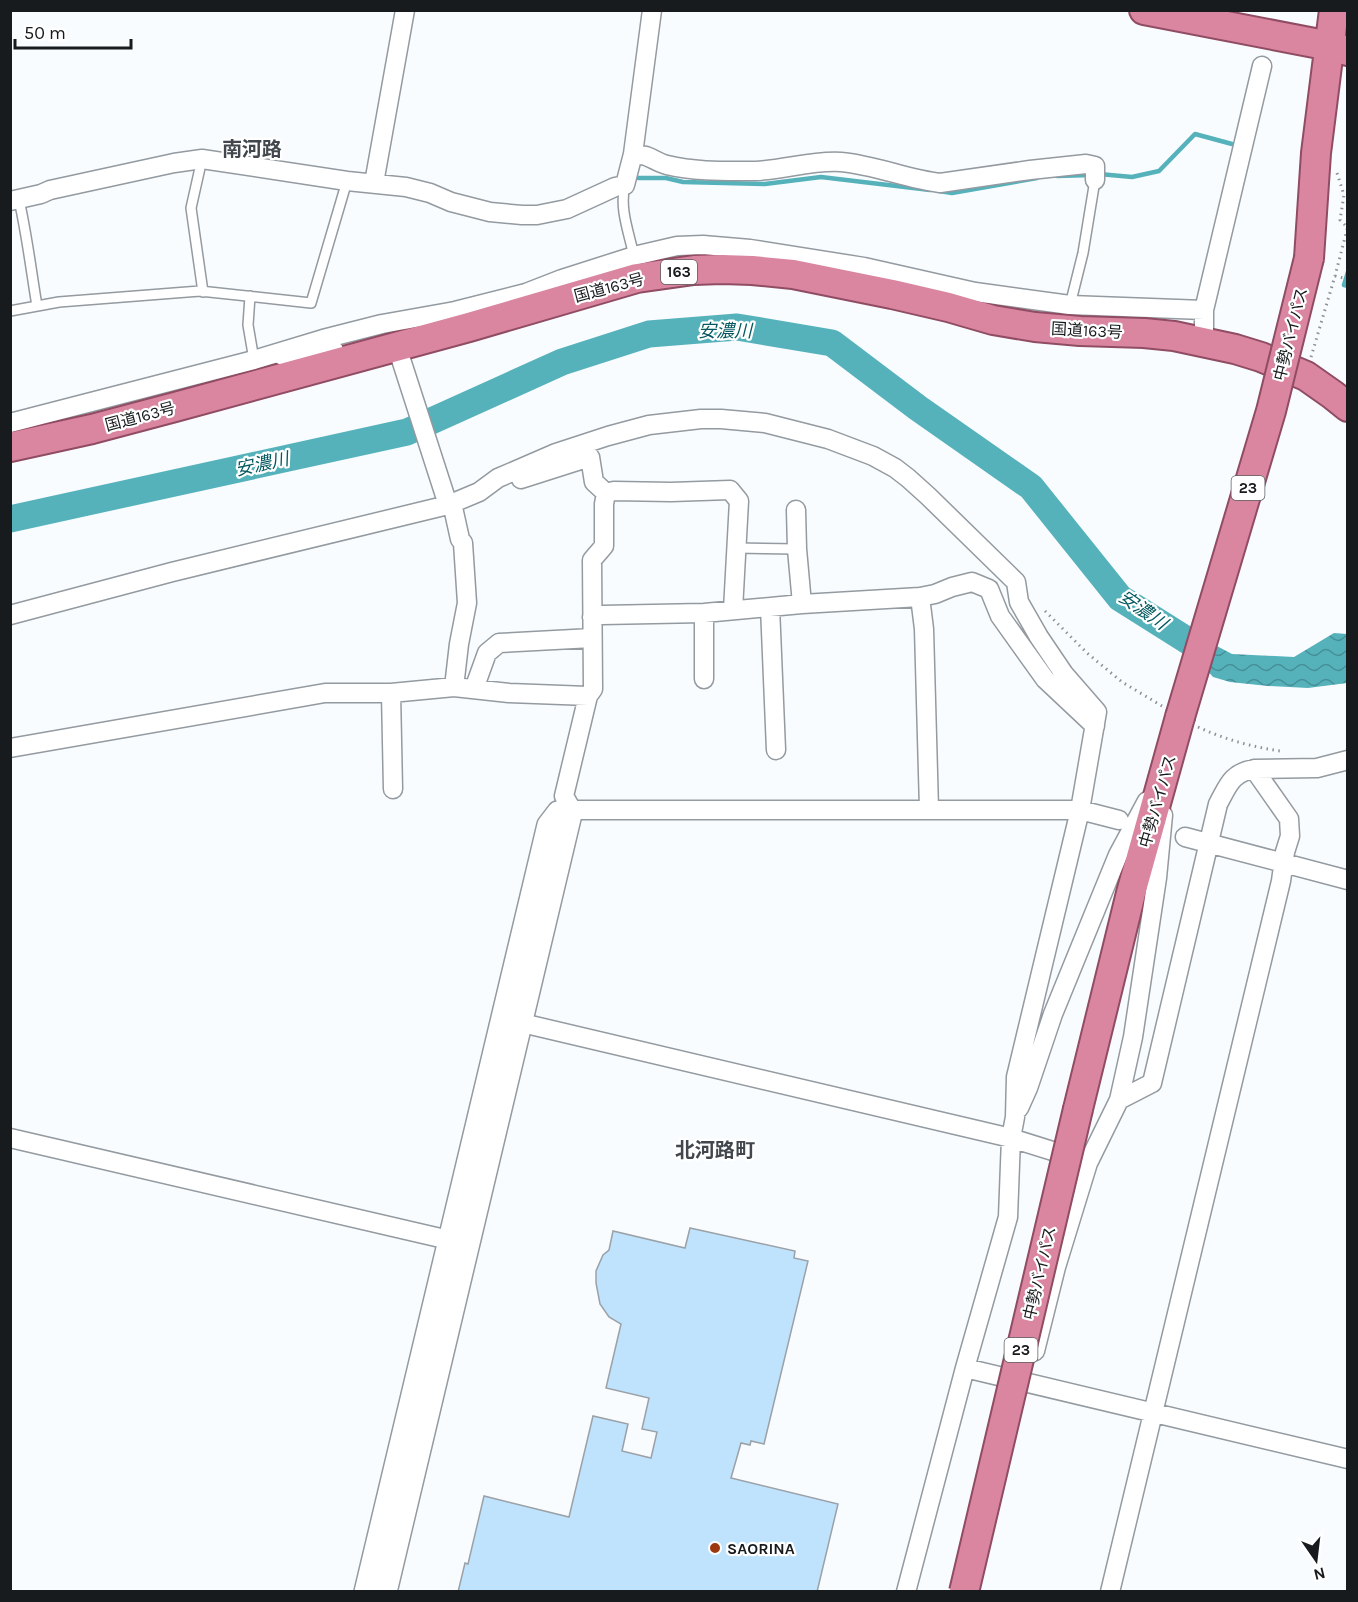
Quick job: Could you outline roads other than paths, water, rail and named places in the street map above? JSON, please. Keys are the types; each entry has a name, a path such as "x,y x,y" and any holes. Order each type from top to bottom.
{"highway":[{"path":"1144,10 1339,49"},
{"name":"中勢バイパス","path":"964,1592 1131,893 1180,717 1271,411 1309,258 1321,106 1339,49 1334,10"},
{"name":"国道163号","path":"10,447 92,429 405,347 637,278 675,272 722,269 793,274 948,306 993,320 1035,327 1144,333 1204,342 1261,357 1306,376 1347,407"}],"street":[{"path":"374,183 405,10"},
{"path":"14,201 50,190 202,159 347,181 406,187 490,212 537,215 567,209 615,187 625,185 633,154 652,10"},
{"path":"1204,342 1204,310 1262,66"},
{"path":"633,154 646,156 667,165 715,170 771,170 842,162 940,183 1086,164 1095,173"},
{"path":"10,423 254,360 382,324 454,311 526,293 634,256 677,246 702,245 750,249 864,267 975,292 1070,305 1204,310"},
{"path":"405,347 463,543 467,603 454,687"},
{"path":"480,492 498,478 556,453 649,425 681,421 721,418 765,423 855,448 883,461 908,478 1016,582 1019,602 1039,637 1064,674 1096,712 1080,810 1016,1077 1008,1217 965,1368 906,1592"},
{"path":"10,615 449,502 590,457 594,482 606,493"},
{"path":"606,493 614,491 730,490 739,501 733,610"},
{"path":"365,1592 459,1242 522,1023 572,810 564,796 588,696 592,689 592,560 604,546 606,493"},
{"path":"796,510 801,604"},
{"path":"592,616 704,613 801,604 920,597 972,582 989,589 1000,616 1046,679 1095,726"},
{"path":"920,597 924,629 930,809"},
{"path":"770,607 776,750"},
{"path":"704,613 704,679"},
{"path":"474,689 487,653 499,643 592,639"},
{"path":"10,748 326,693 391,693 454,687 509,693 588,696"},
{"path":"391,693 393,789"},
{"path":"1119,1100 1152,1083 1218,804 1230,780 1246,770 1317,768 1347,760"},
{"path":"979,1592 988,1546 1056,1267 1088,1163 1119,1100 1133,1037 1157,878 1168,763"},
{"path":"1015,1117 1028,1088 1053,1014 1118,855 1168,763"},
{"path":"1110,1592 1290,836 1289,819 1254,769"},
{"path":"386,1592 548,825 558,812 572,810 1080,810 1119,820"},
{"path":"1185,837 1347,880"},
{"path":"522,1023 1011,1138 1088,1163"},
{"path":"10,1138 459,1242"},
{"path":"965,1368 1347,1460"}],"lane":[{"path":"202,159 191,208 203,292"},
{"path":"1070,305 1083,254 1095,173"},
{"path":"10,311 59,302 203,292 311,303 347,181"},
{"path":"625,185 622,196 623,208 634,256"},
{"path":"14,201 25,226 37,306"},
{"path":"250,296 248,325 254,360"},
{"path":"272,354 281,360 348,346"},
{"path":"736,548 797,549"}],"water":[{"path":"1156,614 1232,654 1294,657 1334,633 1347,634 1347,683 1308,688 1230,682 1213,677"}],"waterway":[{"path":"1099,174 1132,177 1159,171 1195,134 1232,144"},
{"path":"1057,176 1091,175"},
{"path":"638,178 666,178 683,182 765,184 821,177 930,190"},
{"path":"939,191 952,193 1037,178"},
{"path":"1348,272 1344,285 1348,286"},
{"name":"安濃川","path":"10,519 407,432 562,362 649,334 737,327 832,343 918,408 1031,487 1120,598 1201,649"}],"place":[{"name":"SAORINA","path":"715,1548"}],"district":[{"name":"南河路","path":"252,149"},
{"name":"北河路町","path":"715,1150"}]}
